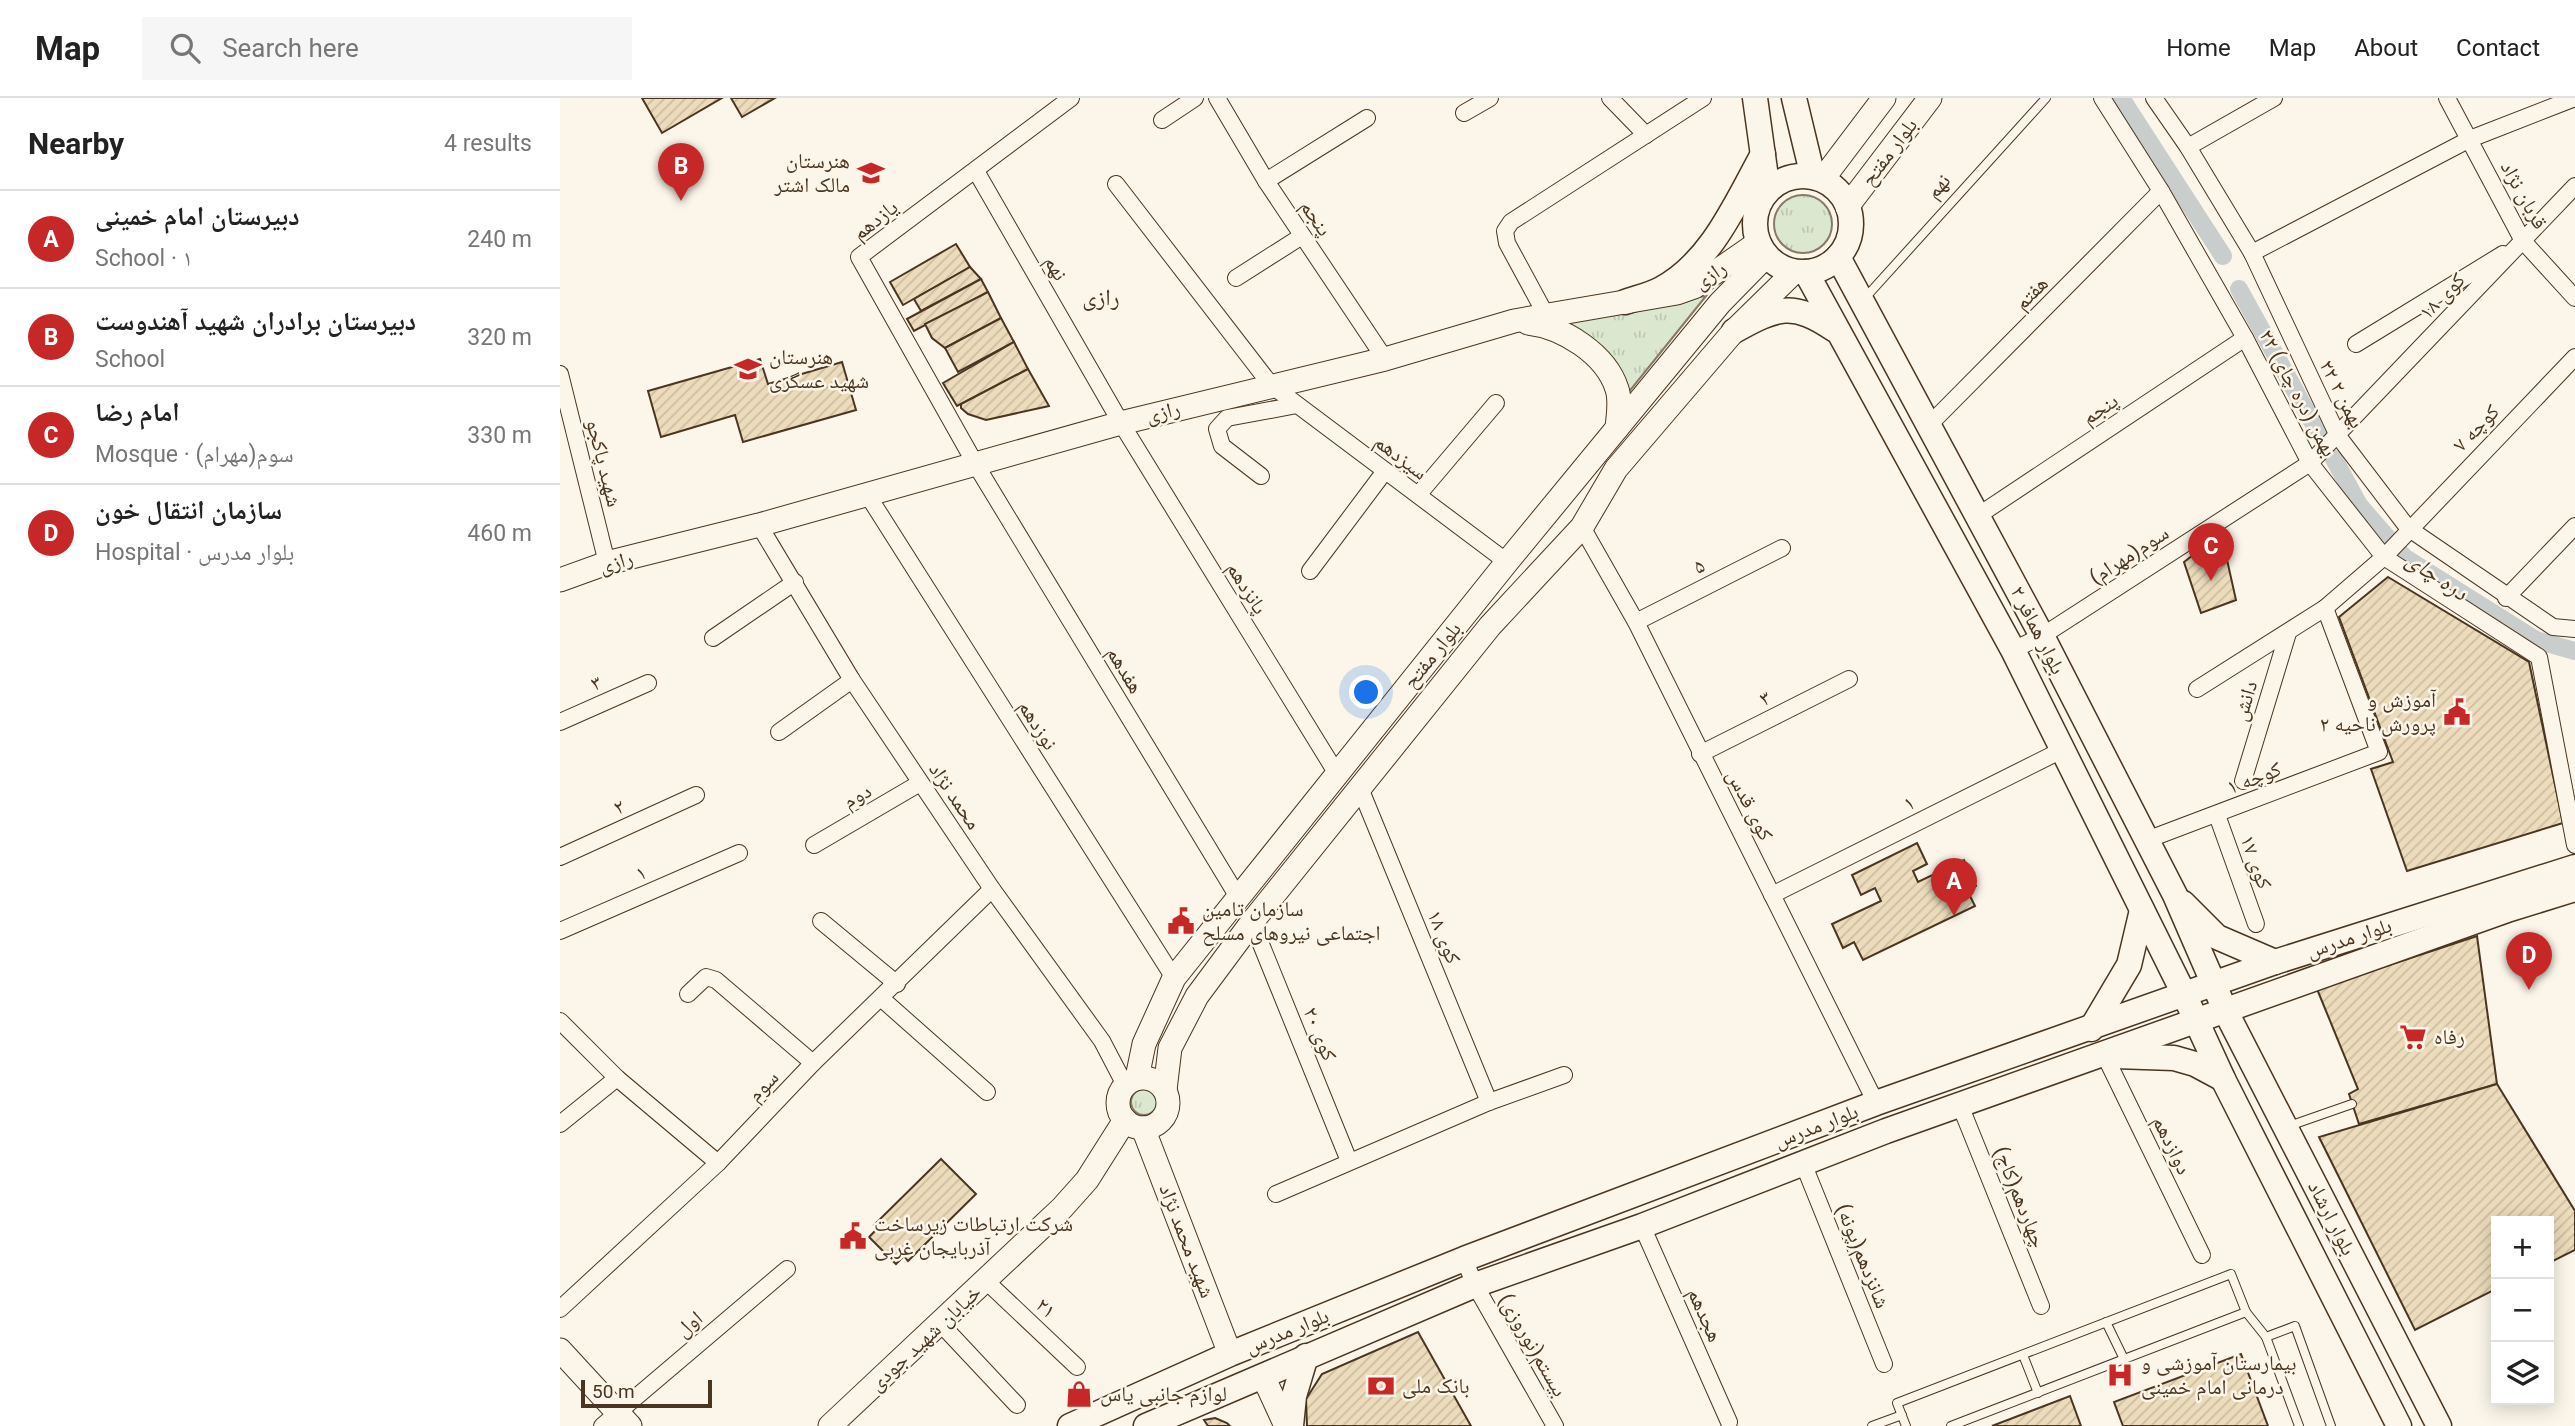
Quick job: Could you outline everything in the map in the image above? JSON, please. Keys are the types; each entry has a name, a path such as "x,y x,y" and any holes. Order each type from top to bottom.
{"main road":[{"path":"1755,98 1768,192"},
{"path":"1794,98 1817,179"},
{"path":"1625,302 1661,290 1683,274 1724,223 1763,154"},
{"path":"1790,178 1817,179 1841,196 1847,207 1850,233 1838,257 1818,270 1800,272 1774,263 1762,249 1756,214 1768,192 1790,178"},
{"name":"بلوار همافر ۲","path":"1838,257 2042,636 2144,841 2175,895 2225,1010"},
{"name":"بلوار همافر ۲","path":"1800,272 2013,650 2197,1021"},
{"path":"1739,326 1764,314 1794,309 1813,315 1835,330"},
{"name":"بلوار مدرس","path":"1070,1426 1230,1354 1464,1259 1877,1104 2212,983 2575,867"},
{"name":"بلوار مدرس","path":"1146,1426 1475,1285 1642,1226 1886,1131 2510,909 2575,889"},
{"path":"2175,895 2217,937 2275,962"},
{"path":"2091,1028 2129,965 2142,910"},
{"name":"بلوار ارشاد","path":"2225,1010 2439,1426"},
{"name":"بلوار ارشاد","path":"2197,1021 2222,1079 2399,1426"},
{"path":"2104,1054 2123,1058 2174,1058 2195,1064 2222,1079"},
{"path":"1877,1104 1886,1131"},
{"path":"1288,1426 1306,1356"}],"street":[{"name":"یازدهم","path":"976,465 859,257 1071,98"},
{"path":"1162,120 1195,98"},
{"name":"پنجم","path":"1217,98 1266,181 1385,359"},
{"path":"1464,113 1489,98"},
{"path":"1610,98 1646,135"},
{"path":"1546,315 1507,243 1505,231 1511,222 1703,98"},
{"name":"بلوار مفتح","path":"1817,179 1885,98"},
{"name":"بلوار مفتح","path":"1847,207 1930,98"},
{"name":"۲۲ بهمن (دره چای)","path":"2102,98 2161,191 2245,338 2310,463 2384,557 2539,657 2575,845"},
{"name":"۲۲ بهمن ۲","path":"2154,98 2188,147 2252,253 2338,436 2407,529 2553,628 2575,629"},
{"path":"2188,147 2274,98"},
{"name":"قربان نژاد","path":"2447,98 2523,241 2575,298"},
{"path":"2252,253 2470,139 2575,98"},
{"path":"1266,181 1367,118"},
{"name":"نهم","path":"976,171 1121,423"},
{"name":"سیزدهم","path":"1116,184 1271,385 1507,562"},
{"name":"کوی ۱۸","path":"2310,463 2575,186"},
{"name":"هفتم","path":"1930,424 2161,191"},
{"path":"1236,278 1302,236"},
{"path":"2356,344 2523,241"},
{"name":"بلوار مفتح","path":"1131,1081 1143,1044 1174,978 1762,249"},
{"name":"رازی","path":"560,580 607,563 759,525 1121,423 1385,359 1514,321 1677,293 1694,287 1762,249"},
{"name":"بلوار مفتح","path":"1165,1090 1170,1048 1186,1017 1197,996 1252,922 1490,626 1582,527 1615,469 1739,326 1800,272"},
{"path":"1720,303 1738,304 1744,310 1739,326"},
{"path":"1514,321 1557,330 1578,341 1594,357 1617,389 1617,428"},
{"name":"پنجم","path":"1979,515 2245,338"},
{"name":"کوچه ۷","path":"2197,689 2325,608 2384,557 2407,529 2575,358"},
{"name":"شهید پاکجو","path":"560,374 607,563"},
{"path":"1418,495 1496,402"},
{"path":"1261,476 1222,446 1217,429 1227,418 1297,405"},
{"name":"پانزدهم","path":"1121,423 1337,774"},
{"name":"سوم(مهرام)","path":"2013,650 2042,636 2310,463"},
{"name":"هفدهم","path":"976,465 1238,897"},
{"path":"1310,571 1385,471"},
{"name":"نوزدهم","path":"867,494 1174,978"},
{"name":"محمد نژاد","path":"759,525 852,680 920,783 992,889 1131,1081"},
{"path":"2506,598 2575,526"},
{"name":"کوی قدس","path":"1582,527 1636,622 1877,1104"},
{"name":"۵","path":"1636,622 1782,548"},
{"path":"713,638 795,582"},
{"name":"کوچه ۱","path":"2144,841 2379,752 2325,608"},
{"name":"دانش","path":"2243,781 2288,633"},
{"name":"۳","path":"1700,754 1849,679"},
{"path":"779,732 852,680"},
{"name":"۳","path":"560,722 648,684"},
{"path":"1381,720 1401,736"},
{"name":"۱","path":"1772,895 2064,749"},
{"name":"دوم","path":"814,845 920,783"},
{"name":"کوی ۱۸","path":"1360,788 1489,1102"},
{"name":"۲","path":"560,857 696,795"},
{"name":"کوی ۱۷","path":"2217,815 2256,923"},
{"name":"۱","path":"560,931 739,853"},
{"name":"سوم","path":"560,1309 718,1163 813,1063 882,999 992,889"},
{"path":"821,921 897,984"},
{"name":"کوی ۲۰","path":"1252,922 1349,1161"},
{"path":"688,994 706,977 716,980 813,1063"},
{"path":"882,999 987,1092"},
{"path":"560,1021 617,1078 718,1163"},
{"name":"دوازدهم","path":"2104,1054 2202,1255"},
{"path":"1276,1194 1489,1102 1564,1075"},
{"path":"560,1124 617,1078"},
{"path":"1150,1078 1165,1090 1168,1103 1165,1115 1156,1125 1134,1124 1118,1102 1131,1081 1150,1078"},
{"name":"چهاردهم(کاج)","path":"1960,1105 2041,1306"},
{"name":"خیابان شهید جودی","path":"830,1426 1062,1208 1134,1124"},
{"name":"شهید محمد نژاد","path":"1134,1124 1230,1354"},
{"name":"شانزدهم(پونه)","path":"1803,1163 1884,1364"},
{"name":"هجدهم","path":"1642,1226 1728,1422"},
{"name":"بیستم(نوروزی)","path":"1464,1259 1475,1285 1555,1426"},
{"name":"اول","path":"617,1421 787,1269"},
{"name":"۲۱","path":"986,1281 1077,1367"},
{"path":"940,1324 1017,1405"},
{"path":"560,1350 617,1421"},
{"path":"1263,1376 1288,1426"}],"lane":[{"name":"نهم","path":"1861,302 2046,98"},
{"path":"2285,1128 2352,1104"},
{"path":"1906,1426 1897,1403 2231,1274 2246,1312 2266,1337 2299,1426"},
{"path":"1951,1426 2246,1312"},
{"path":"2106,1322 2124,1359"},
{"path":"2266,1337 2295,1326 2331,1426"},
{"path":"2022,1355 2038,1393"},
{"path":"1871,1426 1902,1415"}],"green space":[{"path":"1803,195 1819,200 1827,208 1832,224 1827,240 1819,248 1803,253 1787,248 1779,240 1774,224 1779,208 1787,200"},
{"path":"1706,296 1628,393 1554,318"},
{"path":"1144,1089 1153,1093 1157,1102 1153,1111 1144,1115 1135,1111 1131,1102 1135,1093"}],"building":[{"path":"642,98 722,98 662,133"},
{"path":"731,98 775,98 742,117"},
{"path":"956,244 970,267 903,305 890,282"},
{"path":"970,267 981,279 921,311 914,299"},
{"path":"981,279 988,292 914,331 907,319"},
{"path":"988,292 1001,318 945,348 932,338 925,324"},
{"path":"1001,318 1014,342 958,372 945,348"},
{"path":"1014,342 1028,369 957,406 943,383"},
{"path":"760,359 768,384 842,362 856,410 743,442 735,415 661,437 648,391"},
{"path":"1028,369 1049,406 986,420 968,414 961,408 961,404"},
{"path":"2221,533 2236,600 2201,613 2184,562"},
{"name":"آموزش و پرورش ناحیه ۲","path":"2388,577 2529,662 2563,823 2407,871 2371,769 2393,762 2339,617"},
{"path":"1917,843 1927,864 1913,871 1918,882 1964,860 1976,886 1967,890 1975,906 1863,960 1854,942 1843,948 1832,924 1881,901 1875,888 1861,895 1852,875"},
{"name":"رفاه","path":"2477,936 2497,1084 2359,1124 2349,1094 2358,1089 2317,989"},
{"path":"2497,1084 2575,1211 2575,1250 2554,1260 2554,1216 2491,1216 2491,1292 2415,1330 2319,1137"},
{"path":"941,1159 976,1194 908,1261 904,1256 896,1264 869,1237 877,1229 874,1225"},
{"name":"بانک ملی","path":"1418,1332 1471,1426 1307,1426 1306,1399 1322,1374"},
{"path":"2241,1354 2268,1426 2123,1426 2114,1402"},
{"path":"2070,1396 2081,1426 1992,1426"},
{"path":"1215,1418 1230,1426 1208,1426 1204,1420"}],"waterway":[{"name":"دره چای","path":"2121,98 2223,256"},
{"name":"دره چای","path":"2239,289 2319,434"},
{"name":"دره چای","path":"2334,459 2359,505 2404,557 2536,640 2575,651"}],"place":[{"name":"هنرستان مالک اشتر","path":"871,173"},
{"name":"دبیرستان برادران شهید آهندوست","path":"681,201"},
{"name":"هنرستان شهید عسگری","path":"748,369"},
{"name":"امام رضا","path":"2211,581"},
{"name":"آموزش و پرورش ناحیه ۲","path":"2457,712"},
{"name":"دبیرستان امام خمینی","path":"1954,916"},
{"name":"سازمان تامین اجتماعی نیروهای مسلح","path":"1181,921"},
{"name":"سازمان انتقال خون","path":"2529,990"},
{"name":"رفاه","path":"2413,1037"},
{"name":"شرکت ارتباطات زیرساخت آذربایجان غربی","path":"853,1236"},
{"name":"بیمارستان آموزشی و درمانی امام خمینی","path":"2120,1375"},
{"name":"بانک ملی","path":"1381,1386"},
{"name":"لوازم جانبی یاس","path":"1079,1394"}],"district":[{"name":"رازی","path":"1101,297"}]}
